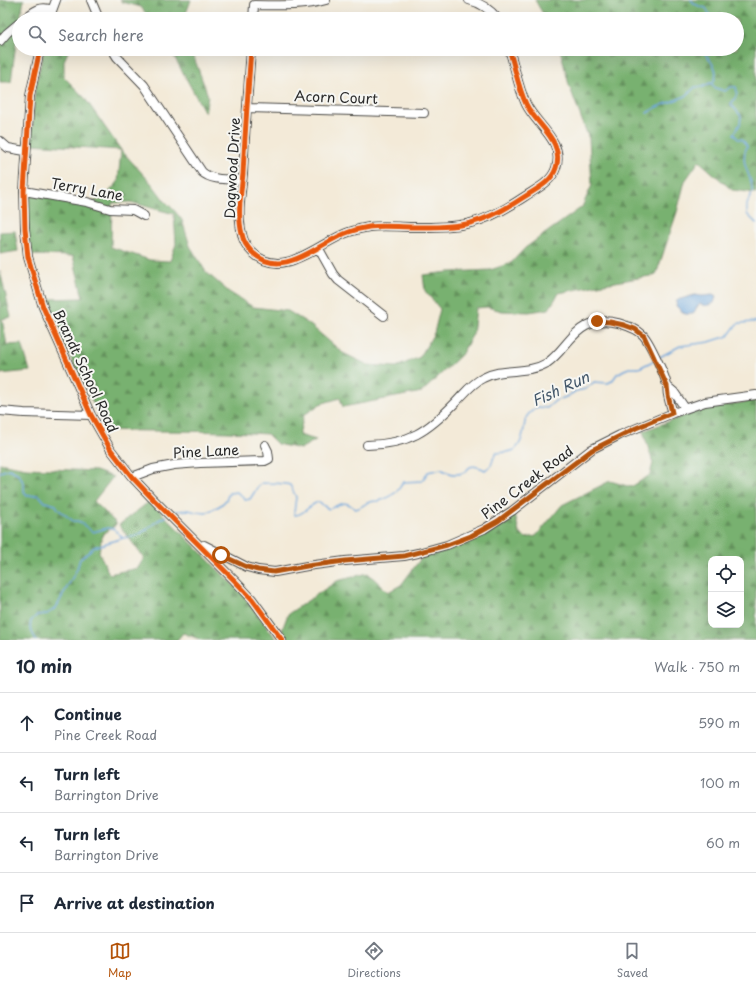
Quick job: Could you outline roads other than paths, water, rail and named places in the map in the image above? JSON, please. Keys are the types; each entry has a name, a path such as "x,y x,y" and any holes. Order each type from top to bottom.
{"street":[{"path":"34,12 39,8 48,8 52,10 56,0"},
{"path":"91,0 96,12"},
{"path":"253,12 254,2 296,6 326,0"},
{"path":"469,0 486,7 491,12"},
{"path":"0,41 12,29"},
{"name":"Brandt School Road","path":"39,56 30,96 24,192 26,243 43,307 91,415 111,450 132,477 252,600 282,640"},
{"path":"116,56 144,85 202,172 214,178 242,180"},
{"name":"Dogwood Drive","path":"251,56 242,180 242,235 250,250 266,261 275,263 284,263 294,260 349,232 368,227 440,228 473,223 506,209 542,186 550,179 557,163 557,150 549,135 527,105 511,56"},
{"name":"Acorn Court","path":"247,108 424,113"},
{"path":"0,141 8,148 26,151"},
{"name":"Terry Lane","path":"24,192 87,202 110,209 133,210 144,216"},
{"path":"318,249 338,280 384,316"},
{"path":"367,445 402,441 415,436 437,421 482,378 499,372 528,370 544,365 578,331 597,321 624,325 635,329 644,336 667,386 672,413"},
{"path":"667,386 674,392 685,408"},
{"name":"Pine Creek Road","path":"194,539 221,555 247,567 274,572 307,566 404,556 418,553 447,545 484,529 512,511 592,450 625,432 685,408 705,402 756,395"},
{"path":"0,411 91,415"},
{"name":"Pine Lane","path":"132,477 153,469 174,465 265,461 269,459 268,451 265,445"}],"water":[{"path":"695,295 713,295 716,297 714,303 706,306 700,304 693,314 685,314 676,306 677,300"}],"waterway":[{"path":"691,0 697,6 706,8 708,12"},
{"path":"707,56 714,66 716,74 712,84 715,88 725,91 731,87 736,87 736,96 731,104 741,116 740,124 734,134 738,139 742,139 747,146 744,159 752,187 752,193 747,205 747,214 756,223"},
{"path":"647,113 657,107 686,96 695,87 703,87 710,83 712,84"},
{"name":"Fish Run","path":"658,358 680,346 709,342 728,336 737,324 756,321"},
{"name":"Fish Run","path":"172,513 176,511 189,510 206,513 221,505 226,500 229,493 237,492 245,500 250,499 262,483 280,483 290,485 296,497 295,515 298,515 318,502 329,509 343,503 349,504 356,509 373,501 379,501 390,497 399,489 403,482 422,481 428,472 441,469 450,473 459,474 465,472 472,466 485,470 490,467 496,453 510,452 517,447 520,443 526,418 537,407 547,408 555,401 576,391 586,389 594,382 608,383 612,381 617,374 624,370 629,368 639,368 653,361"},
{"name":"Fish Run","path":"0,472 9,469 17,473 24,483 24,491 27,496 39,495 45,502 56,505 58,509 73,521 78,521 93,532 107,528 114,529 123,538 136,536 166,516"},
{"path":"36,640 30,628 31,621 37,615 47,614 56,608 77,569 80,559 94,547 123,538"}]}
